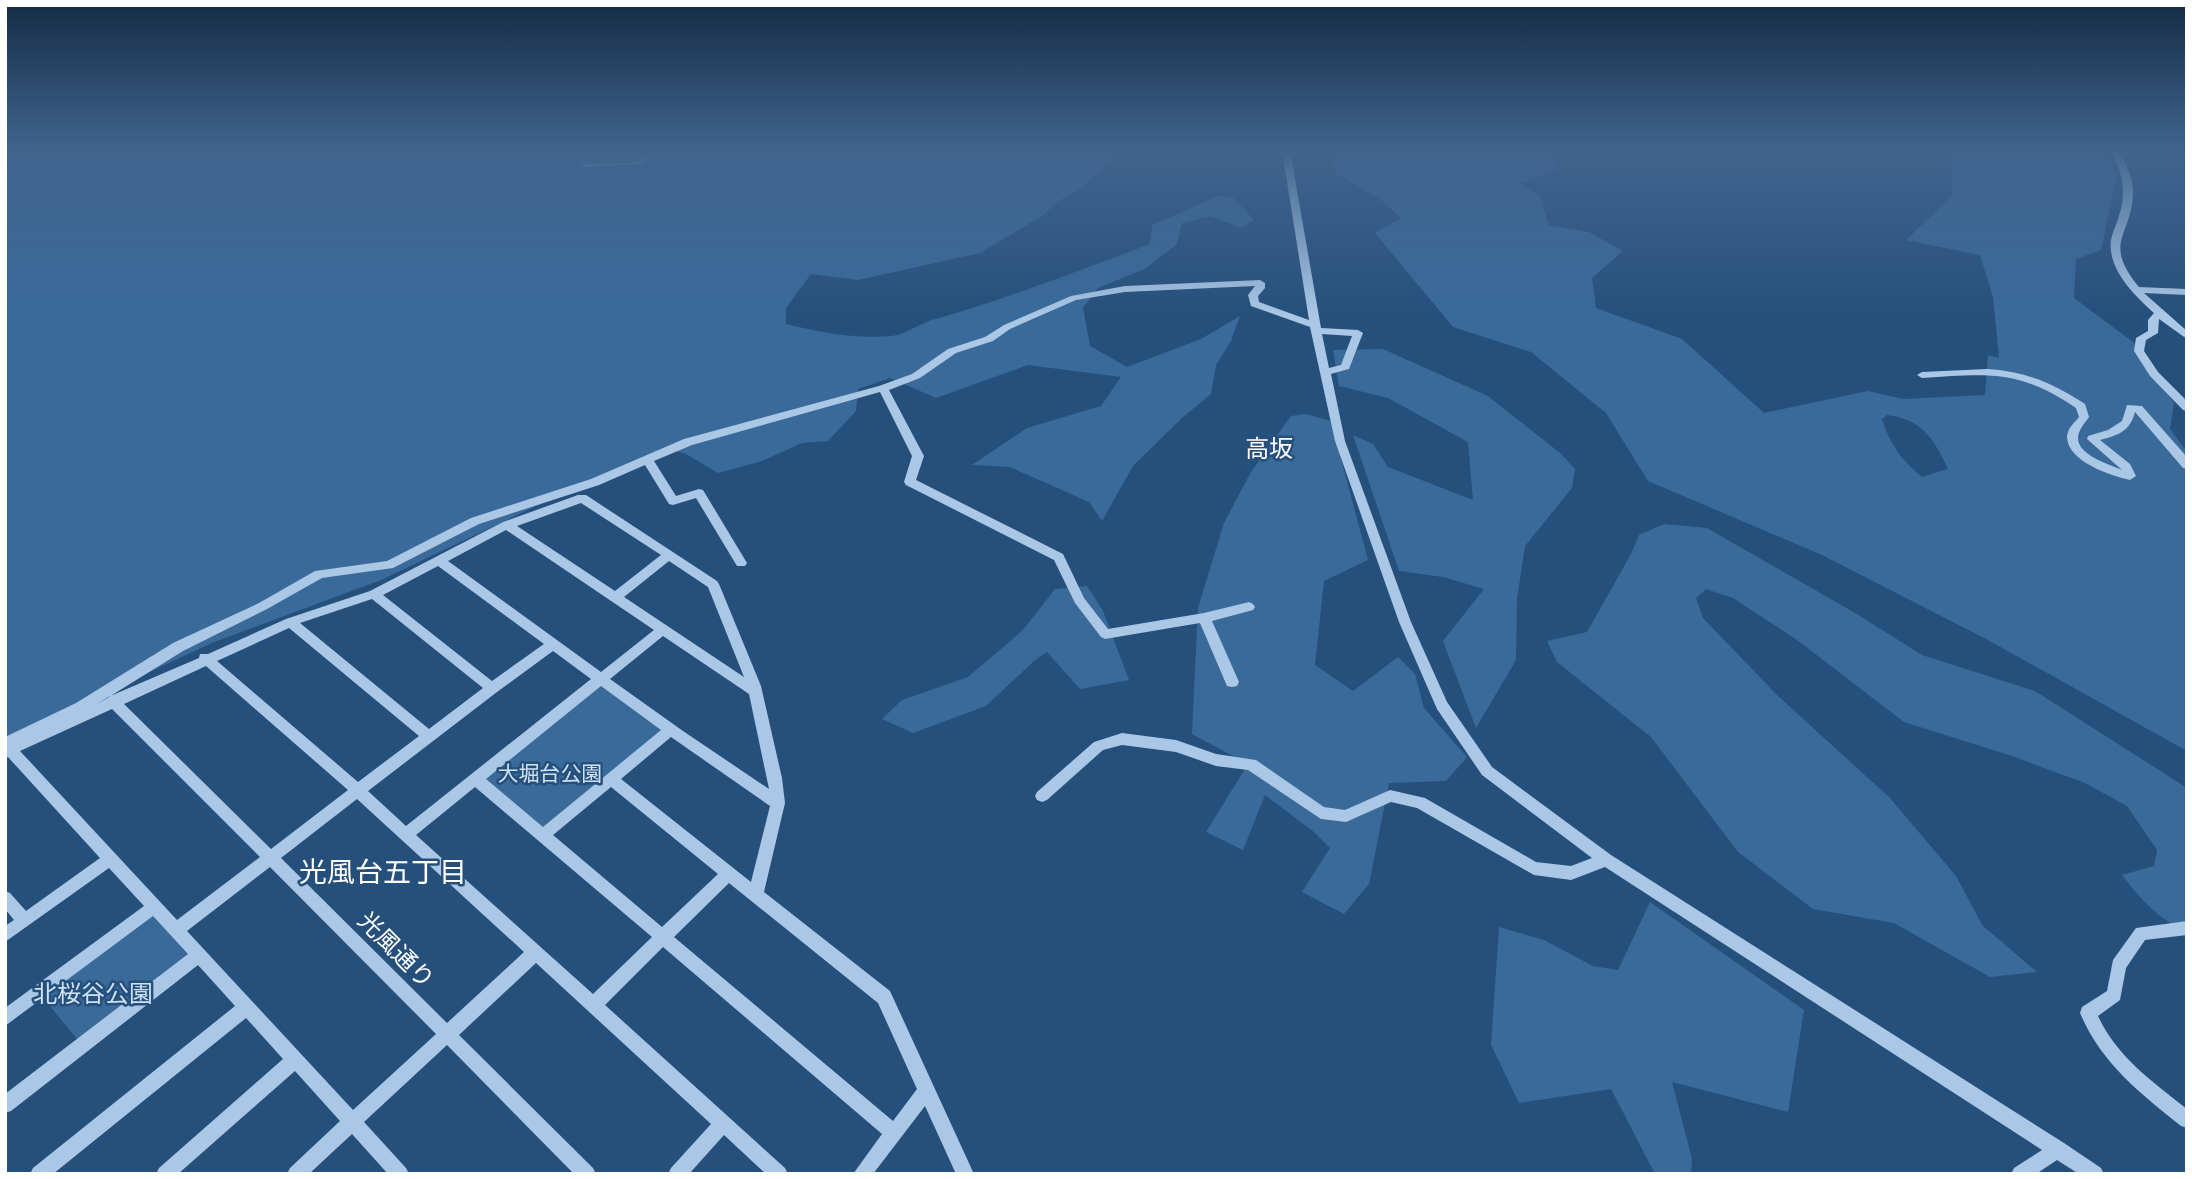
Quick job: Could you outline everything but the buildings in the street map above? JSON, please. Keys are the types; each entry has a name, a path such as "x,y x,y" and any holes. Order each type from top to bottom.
{"street":[{"path":"1295,205 1315,328 1340,441 1405,622 1442,705 1487,771 1606,860 2095,1174"},
{"path":"2128,205 2114,243 2123,271 2135,290 2187,336"},
{"path":"7,748 178,648 263,606 319,574 389,565 475,522 596,482 688,442 883,388 916,376 952,351 989,339 1007,327 1074,298 1125,289 1260,283 1260,288 1253,295 1254,303 1315,328 1358,333 1345,367 1325,372"},
{"path":"2135,290 2187,292"},
{"path":"2158,313 2154,320 2153,333 2141,338 2139,351 2154,374 2187,408"},
{"path":"1922,375 1998,371 2033,377 2081,406 2084,417 2073,428 2071,437 2088,461 2130,476 2126,467 2092,439 2112,433 2127,423 2131,407 2138,408 2187,465"},
{"path":"883,388 918,457 910,482 1059,557 1079,600 1105,634 1204,618 1249,607"},
{"path":"648,460 673,501 699,493 741,563"},
{"path":"7,748 290,622 374,594 507,525 582,498 713,584 755,691 775,778 778,803 756,894"},
{"path":"507,525 755,691"},
{"path":"615,598 668,556"},
{"path":"439,561 778,803"},
{"path":"374,594 492,688"},
{"path":"1204,618 1232,682"},
{"path":"290,622 429,737"},
{"path":"405,835 663,629"},
{"path":"176,930 492,688 554,644"},
{"path":"205,659 358,791 779,1174"},
{"name":"光風通り","path":"113,701 587,1174"},
{"path":"542,836 671,729"},
{"path":"1042,796 1099,746 1122,739 1176,746 1216,760 1251,764 1321,813 1346,816 1390,796 1420,802 1534,868 1571,873 1606,860"},
{"path":"7,748 400,1174"},
{"path":"476,779 893,1132"},
{"path":"611,779 884,997 965,1174"},
{"path":"5,935 110,859"},
{"path":"593,1005 729,873"},
{"path":"5,898 25,920"},
{"path":"5,1018 154,906"},
{"path":"2187,928 2141,933 2119,965 2114,995 2088,1013 2096,1035 2133,1075 2187,1120"},
{"path":"296,1174 535,953"},
{"path":"5,1105 199,955"},
{"path":"39,1174 247,1007"},
{"path":"166,1174 295,1060"},
{"path":"862,1174 926,1091"},
{"path":"677,1174 723,1124"},
{"path":"2020,1174 2057,1149"}],"green space":[{"path":"5,205 1053,205 1045,214 980,253 858,280 811,274 786,308 786,324 826,333 865,337 897,335 932,320 1015,294 1150,244 1152,225 1198,205 1240,205 1254,220 1241,228 1211,216 1182,223 1177,244 1145,269 1098,288 1083,308 1090,346 1127,367 1201,339 1240,316 1231,341 1216,365 1211,394 1133,466 1102,521 1089,502 1010,467 972,465 1027,428 1101,406 1121,377 1028,365 936,398 890,378 858,389 856,411 828,441 802,443 762,461 718,473 686,454 669,449 601,475 381,580 212,643 5,739"},
{"path":"1387,205 1543,205 1549,225 1589,232 1623,251 1592,278 1596,308 1682,339 1764,413 1868,391 1903,399 1985,395 1988,355 1999,358 1993,297 1980,255 1906,240 1943,205 2110,205 2101,250 2076,259 2074,298 2133,342 2174,403 2170,429 2187,452 2187,751 1988,640 1822,555 1648,481 1606,413 1531,352 1453,327 1375,233 1401,218","holes":["1887,415 1909,421 1932,440 1948,469 1922,477 1897,451 1882,419"]},
{"path":"1383,349 1488,396 1560,453 1575,469 1572,488 1525,546 1517,599 1516,660 1476,728 1443,641 1484,589 1443,577 1399,571 1353,435 1373,444 1388,467 1473,500 1468,442 1388,398 1339,386 1333,350"},
{"path":"1306,414 1331,421 1368,560 1324,581 1315,665 1353,691 1398,657 1415,674 1424,708 1467,757 1446,781 1389,783 1369,884 1344,914 1302,892 1330,848 1314,832 1265,795 1243,850 1206,832 1248,764 1192,734 1198,608 1224,523 1251,472 1291,416"},
{"path":"1664,524 1707,528 1922,655 2035,691 2187,788 2187,933 2151,908 2122,875 2154,866 2157,850 2127,806 2085,783 2012,756 1904,722 1797,640 1733,598 1706,589 1696,598 1703,618 1778,696 1889,797 1956,876 1982,925 2037,972 1990,977 1894,923 1813,909 1738,852 1651,737 1557,662 1547,641 1587,632 1639,535"},
{"path":"1087,586 1103,611 1129,680 1080,689 1047,652 986,706 913,733 882,719 902,700 968,677 1022,631 1055,589"},
{"name":"大堀台公園","path":"603,678 671,729 542,836 476,779"},
{"path":"1650,902 1804,1010 1788,1112 1672,1082 1692,1159 1691,1174 1655,1174 1611,1089 1519,1103 1491,1045 1499,927 1544,940 1593,966 1618,970"},
{"name":"北桜谷公園","path":"154,907 199,955 82,1045 39,993"}],"district":[{"name":"高坂","path":"1269,449"},
{"name":"光風台五丁目","path":"383,872"}]}
